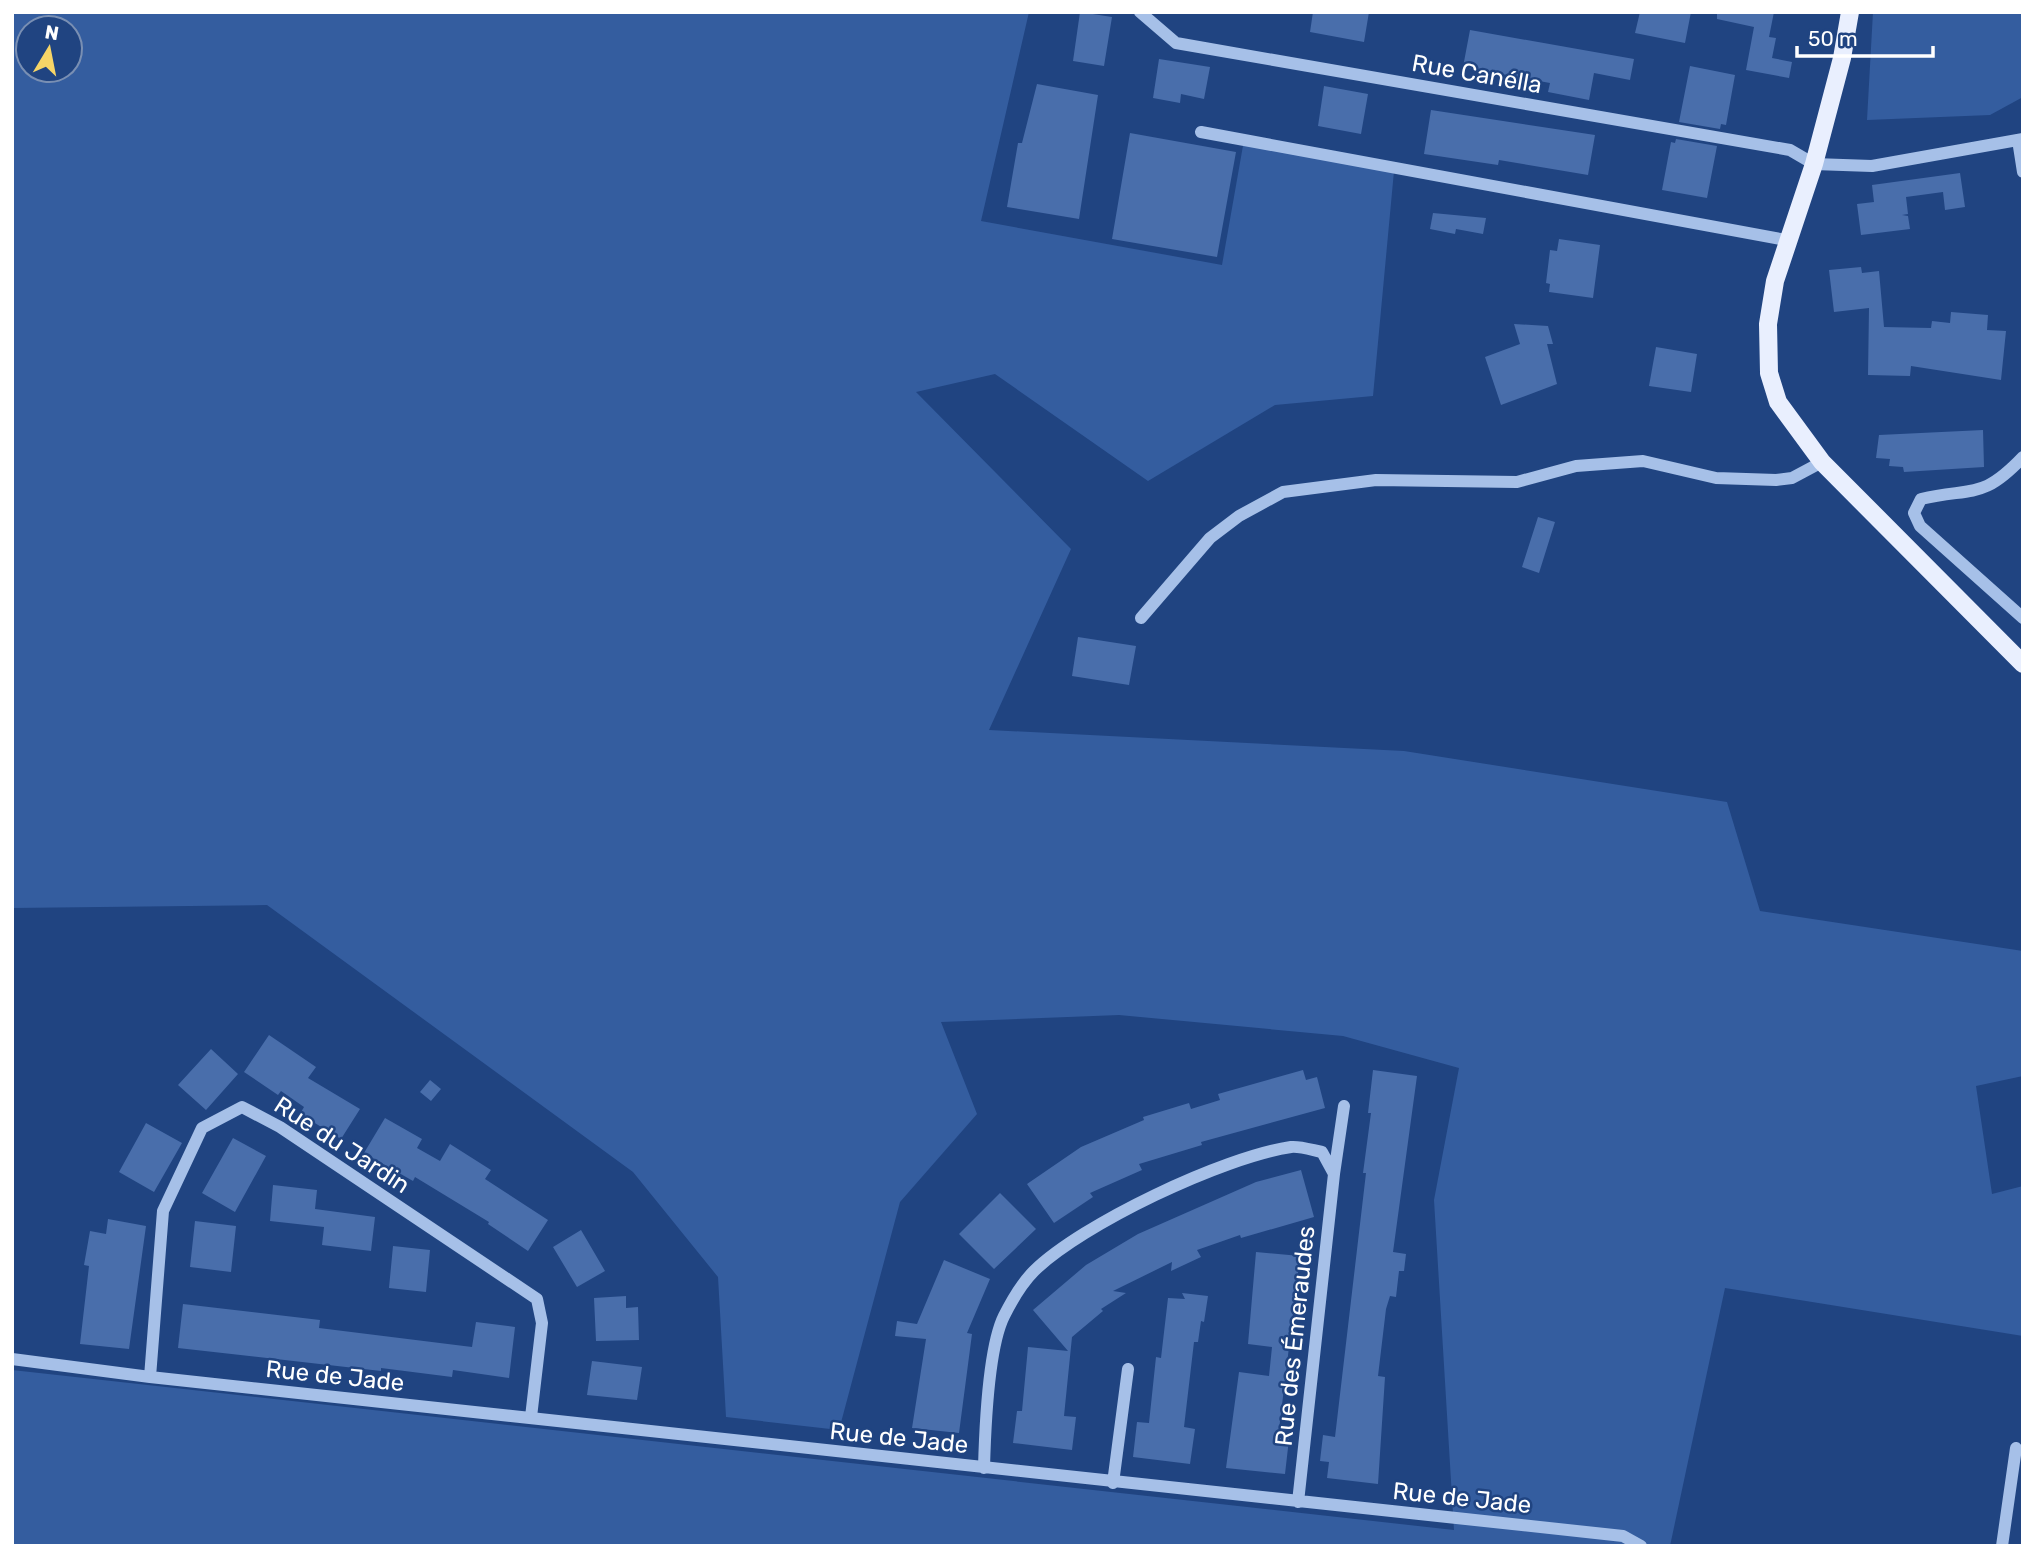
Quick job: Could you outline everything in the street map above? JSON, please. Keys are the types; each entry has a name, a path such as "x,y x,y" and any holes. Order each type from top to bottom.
{"main road":[{"path":"1850,12 1842,58 1814,164 1786,240 1775,281 1769,324 1769,373 1777,402 1822,462 2023,664"}],"street":[{"name":"Rue Canélla","path":"1140,12 1176,43 1790,150 1814,164"},
{"path":"1201,132 1786,240"},
{"path":"1814,164 1872,166 2020,139 2023,172"},
{"path":"2023,457 1995,483 1978,492 1922,499 1914,513 1920,526 2023,618"},
{"path":"1141,618 1210,538 1239,516 1283,492 1376,480 1517,482 1576,466 1643,461 1716,478 1776,481 1792,478 1822,462"},
{"name":"Rue des Émeraudes","path":"1298,1502 1344,1106"},
{"name":"Rue du Jardin","path":"149,1377 163,1211 202,1128 242,1107 280,1127 537,1299 542,1323 531,1417"},
{"path":"984,1468 993,1362 1003,1317 1033,1272 1093,1229 1171,1188 1242,1159 1293,1147 1322,1152 1334,1174"},
{"name":"Rue de Jade","path":"12,1359 149,1377 1112,1483 1623,1536 1641,1546"},
{"path":"1112,1483 1128,1369"},
{"path":"2002,1546 2016,1448"}],"shaded area":[{"path":"12,12 1029,12 981,221 1222,265 1244,140 1394,171 1373,396 1275,405 1148,481 995,374 916,392 1071,549 989,730 1404,751 1727,802 1760,911 2023,951 2023,1076 1976,1086 1992,1194 2023,1186 2023,1336 1725,1288 1670,1546 12,1546 12,1370 1454,1530 1434,1200 1459,1068 1343,1036 1119,1015 941,1022 977,1114 900,1202 839,1430 726,1417 718,1277 633,1172 267,905 12,908"},
{"path":"1873,12 2023,12 2023,97 1990,115 1867,120"}],"building":[{"path":"1080,12 1112,17 1104,66 1073,61"},
{"path":"1313,12 1369,12 1364,42 1310,32"},
{"path":"1640,12 1691,12 1685,43 1635,33"},
{"path":"1717,12 1774,12 1769,37 1776,38 1772,58 1792,62 1789,78 1746,70 1754,27 1717,19"},
{"path":"1470,30 1634,59 1630,80 1594,73 1589,100 1548,92 1550,83 1463,67"},
{"path":"1159,59 1210,67 1204,99 1181,94 1180,103 1153,98"},
{"path":"1690,66 1735,75 1726,125 1721,124 1720,129 1679,122"},
{"path":"1037,84 1098,95 1079,219 1007,207 1018,143 1022,143"},
{"path":"1324,86 1368,94 1361,134 1318,126"},
{"path":"1431,110 1595,135 1588,175 1499,160 1498,165 1424,154"},
{"path":"1130,133 1236,152 1217,257 1112,239"},
{"path":"1676,139 1717,146 1707,198 1662,190 1671,142 1675,143"},
{"path":"1960,173 1965,207 1945,210 1943,192 1906,197 1908,214 1902,215 1908,216 1910,229 1861,235 1857,204 1874,202 1872,185"},
{"path":"1433,213 1486,218 1483,234 1456,229 1455,234 1430,229"},
{"path":"1559,239 1600,245 1593,298 1549,292 1550,284 1546,283 1550,250 1557,251"},
{"path":"1861,267 1862,273 1879,271 1884,327 1931,328 1932,321 1950,323 1951,312 1988,315 1987,330 2006,331 2001,380 1911,366 1910,376 1868,375 1869,308 1834,312 1829,270"},
{"path":"1514,324 1548,326 1553,344 1547,344 1557,384 1501,405 1485,357 1520,344"},
{"path":"1656,347 1697,354 1691,392 1649,386"},
{"path":"1983,430 1984,467 1904,472 1903,467 1889,466 1890,459 1876,458 1879,435"},
{"path":"1538,517 1555,522 1539,573 1522,567"},
{"path":"1078,637 1136,646 1129,685 1072,676"},
{"path":"269,1035 316,1067 308,1078 360,1109 341,1139 300,1114 304,1107 281,1091 278,1095 244,1072"},
{"path":"211,1049 238,1074 206,1110 178,1085"},
{"path":"1303,1070 1306,1080 1317,1077 1325,1108 1201,1142 1202,1145 1139,1164 1142,1170 1090,1193 1093,1197 1054,1223 1027,1184 1081,1147 1144,1120 1143,1117 1189,1103 1191,1109 1220,1100 1218,1094"},
{"path":"1373,1070 1417,1076 1393,1252 1406,1254 1404,1271 1399,1271 1396,1297 1390,1296 1386,1309 1378,1376 1385,1377 1378,1484 1327,1478 1329,1462 1320,1461 1323,1435 1335,1437 1366,1173 1363,1173 1371,1113 1368,1113"},
{"path":"430,1080 441,1089 431,1101 420,1092"},
{"path":"385,1118 422,1139 417,1148 440,1161 450,1144 491,1170 485,1179 548,1220 528,1251 488,1224 489,1222 415,1177 413,1181 364,1153"},
{"path":"146,1123 182,1143 154,1192 119,1172"},
{"path":"233,1138 266,1156 235,1212 202,1193"},
{"path":"1301,1170 1314,1217 1241,1238 1240,1235 1197,1250 1201,1257 1171,1271 1172,1262 1113,1291 1126,1293 1101,1309 1103,1311 1072,1337 1064,1416 1076,1417 1072,1450 1013,1443 1017,1411 1022,1411 1028,1347 1068,1351 1033,1310 1086,1265 1138,1234 1256,1182"},
{"path":"273,1185 317,1190 315,1209 375,1217 371,1251 322,1245 324,1227 270,1221"},
{"path":"1000,1193 1036,1229 994,1269 959,1234"},
{"path":"108,1219 146,1226 129,1349 80,1344 89,1266 84,1265 90,1231 106,1234"},
{"path":"195,1221 236,1226 231,1272 190,1267"},
{"path":"581,1230 605,1271 577,1287 553,1247"},
{"path":"393,1246 430,1250 426,1292 389,1288"},
{"path":"1256,1252 1300,1256 1278,1438 1289,1439 1285,1474 1226,1468 1239,1372 1269,1376 1272,1347 1248,1344"},
{"path":"944,1260 990,1279 967,1333 972,1334 959,1433 912,1428 926,1339 895,1336 897,1321 917,1324"},
{"path":"1182,1293 1208,1296 1198,1342 1194,1342 1184,1427 1195,1429 1190,1464 1133,1457 1137,1422 1149,1423 1156,1357 1161,1358 1168,1298 1185,1299"},
{"path":"626,1296 626,1308 638,1307 639,1340 596,1341 594,1298"},
{"path":"183,1304 320,1320 319,1328 472,1347 476,1322 515,1327 509,1378 453,1370 452,1377 381,1368 381,1371 178,1348"},
{"path":"592,1361 642,1367 637,1400 587,1395"}]}
